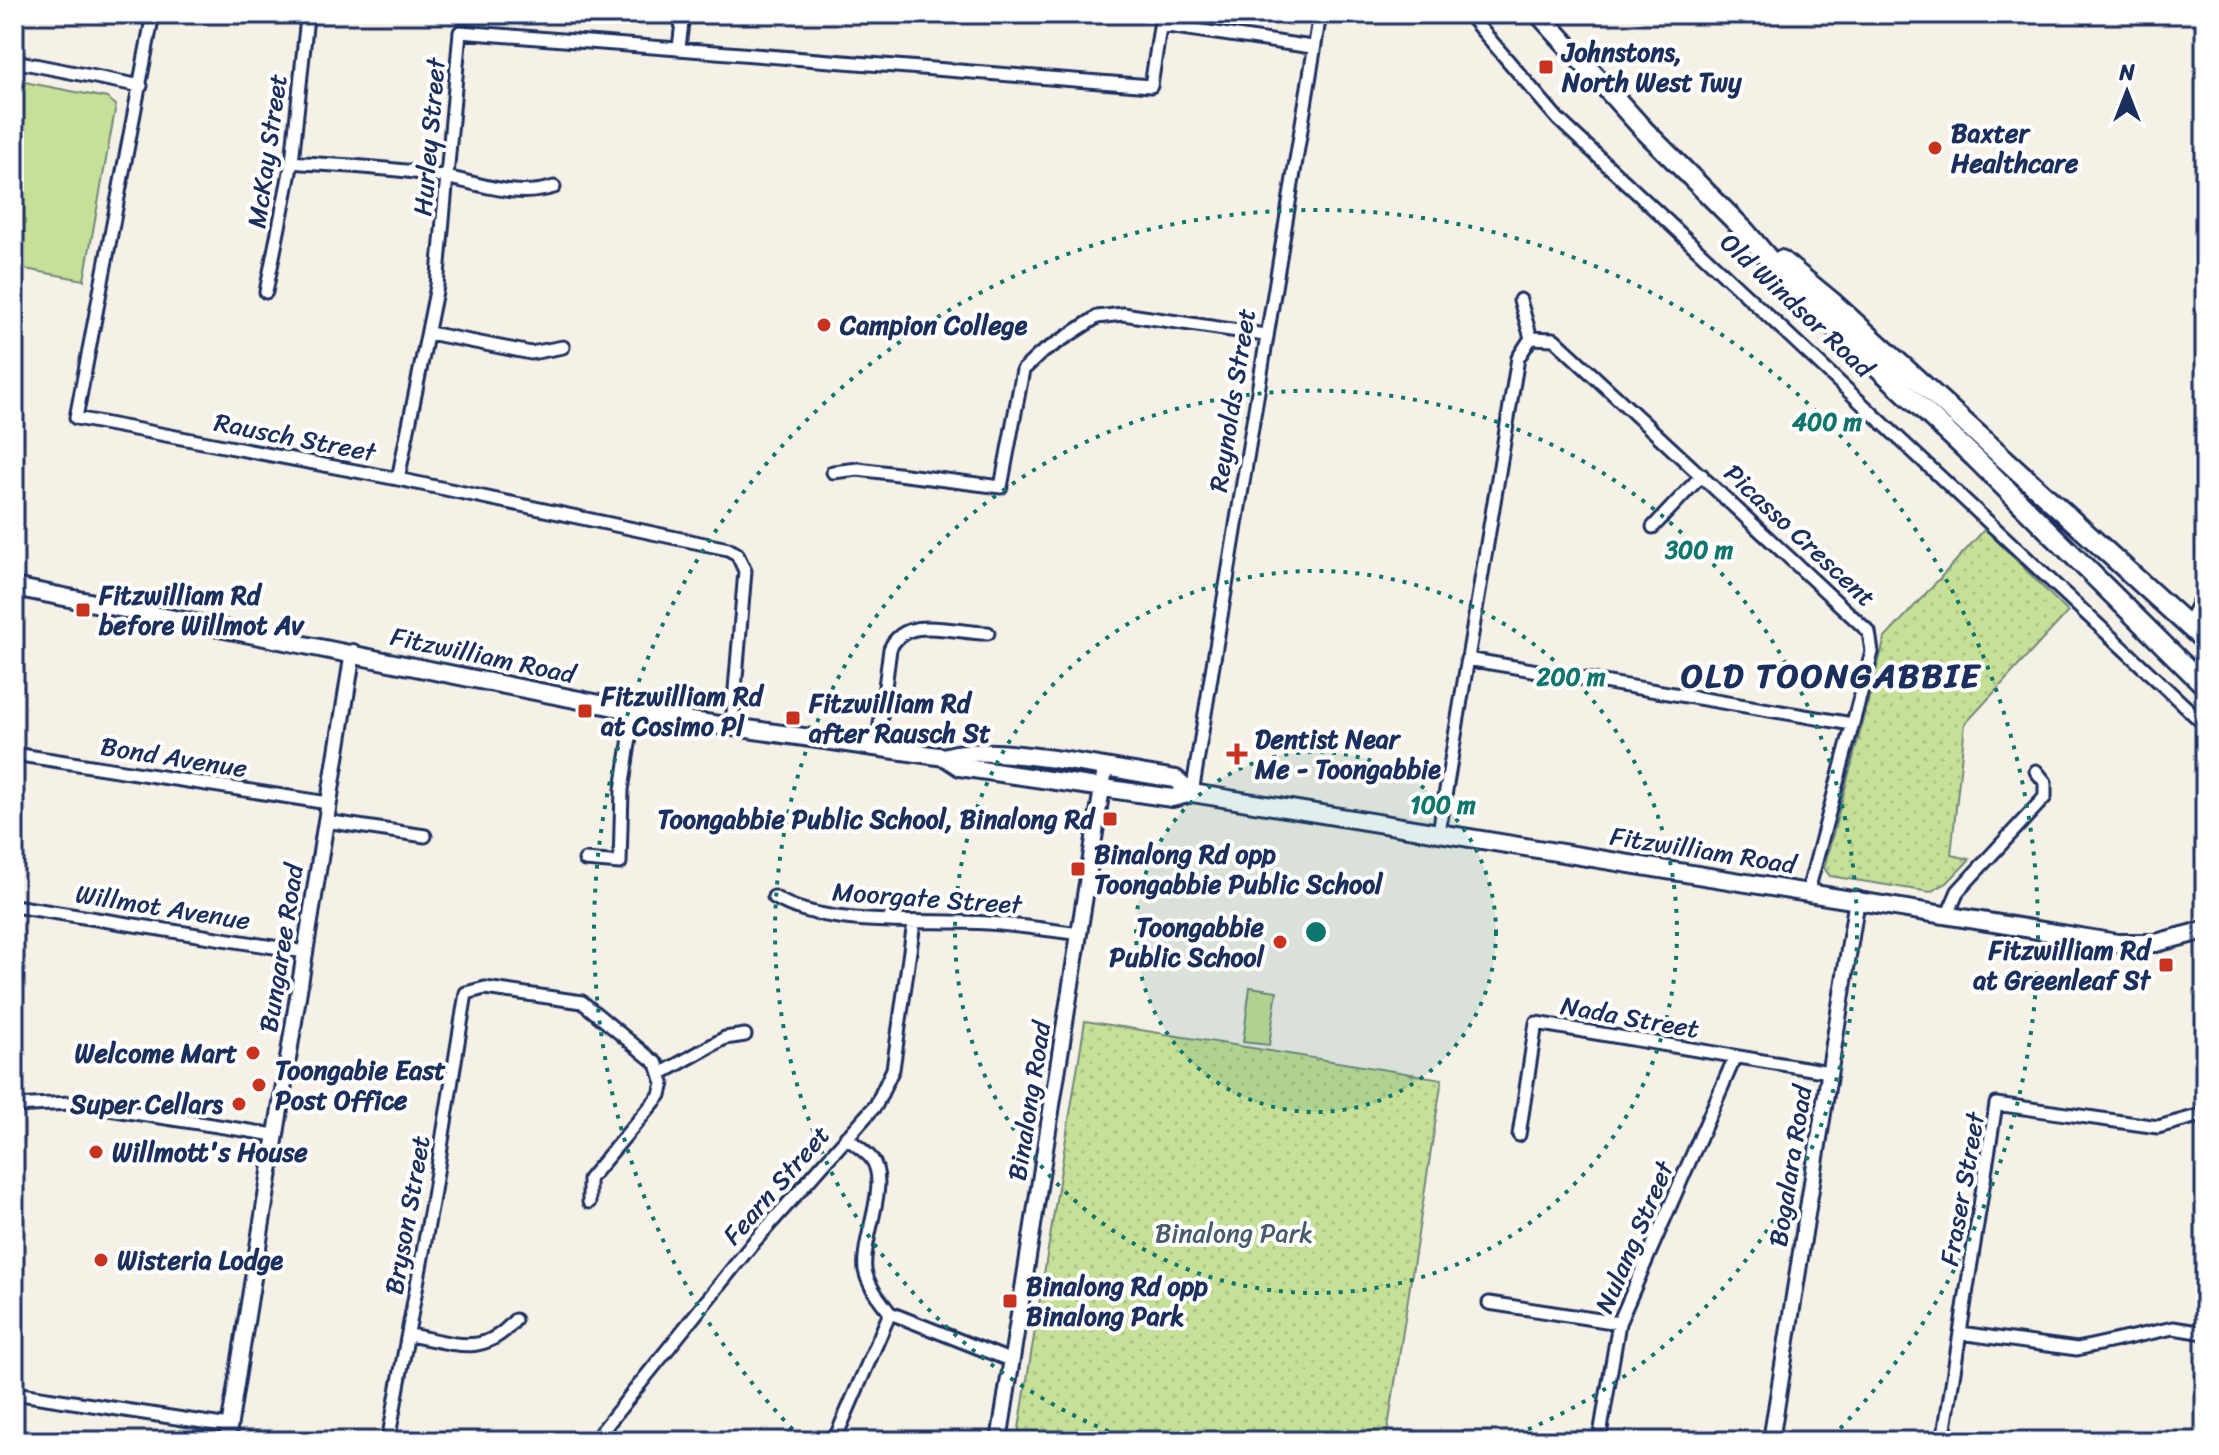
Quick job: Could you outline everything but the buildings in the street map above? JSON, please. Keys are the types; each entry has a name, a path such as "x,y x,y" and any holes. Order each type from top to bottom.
{"highway":[{"name":"Old Windsor Road","path":"1539,14 1644,130 1745,231 1796,291 1976,459 2148,626 2168,651 2205,686"},
{"name":"Old Windsor Road","path":"1745,231 1831,301 2205,641"},
{"path":"2168,651 2188,626"}],"main road":[{"name":"Fitzwilliam Road","path":"14,587 353,652 634,711 945,757 960,767 1172,798 1192,793 2131,945 2168,942 2205,930"},
{"name":"Fitzwilliam Road","path":"945,757 960,751 999,753 1176,779 1192,793"}],"street":[{"name":"Rausch Street","path":"153,14 76,418 398,479 728,549 737,554 745,571 732,725"},
{"path":"679,48 683,14"},
{"name":"Reynolds Street","path":"1192,793 1312,47 1320,14"},
{"name":"Old Windsor Road","path":"1468,14 1558,119 2205,725"},
{"name":"McKay Street","path":"266,292 292,162 307,17"},
{"path":"1162,20 1312,47"},
{"name":"Hurley Street","path":"398,479 429,333 449,179 460,32 1151,86 1162,20"},
{"path":"14,61 141,86"},
{"path":"292,162 449,179 531,194 554,187"},
{"path":"1439,832 1518,358 1531,338 1520,300"},
{"path":"833,472 858,469 1001,487 1023,370 1040,354 1097,317 1123,314 1265,335"},
{"path":"429,333 531,353 563,347"},
{"name":"Picasso Crescent","path":"1531,338 1554,339 1869,632 1872,652 1808,891"},
{"path":"1653,527 1702,475"},
{"path":"2188,626 2205,594"},
{"path":"877,747 890,649 895,637 904,630 918,628 988,633"},
{"name":"Bungaree Road","path":"228,1434 353,652"},
{"path":"1467,659 1852,724"},
{"path":"585,860 620,863 622,790 634,711"},
{"name":"Bond Avenue","path":"14,754 328,803"},
{"name":"Binalong Road","path":"999,1441 1105,769"},
{"path":"1948,914 1958,891 2045,797 2045,782 2036,771"},
{"path":"325,821 425,836"},
{"name":"Moorgate Street","path":"774,897 789,907 914,923 986,923 1080,934"},
{"name":"Bogalara Road","path":"1771,1441 1857,899"},
{"name":"Willmot Avenue","path":"14,906 305,952"},
{"name":"Fearn Street","path":"594,1441 679,1331 876,1105 893,1069 914,923"},
{"name":"Bryson Street","path":"388,1441 466,993 485,988 582,1002 657,1064 662,1073"},
{"name":"Nada Street","path":"1519,1135 1536,1023 1829,1072"},
{"path":"589,1202 589,1179 660,1095 662,1073 725,1038 745,1035"},
{"name":"Nulang Street","path":"1599,1441 1619,1323 1735,1057"},
{"path":"14,1106 70,1103 275,1135"},
{"name":"Fraser Street","path":"1943,1441 1996,1104 2158,1127 2205,1114"},
{"path":"846,1137 871,1158 876,1167 878,1181 866,1272 870,1284 890,1313 1012,1361"},
{"path":"1489,1303 1619,1323"},
{"path":"834,1441 890,1313"},
{"path":"408,1335 484,1345 499,1338 515,1320"},
{"path":"1960,1333 2077,1349 2173,1328 2205,1333"},
{"path":"14,1393 228,1434"}],"green space":[{"path":"14,80 107,98 116,105 84,280 14,267"},
{"path":"1985,529 2068,612 1965,724 1951,855 1970,859 1947,883 1930,892 1830,876 1824,868 1885,638"},
{"path":"1250,987 1277,991 1269,1045 1243,1042"},
{"name":"Binalong Park","path":"1085,1021 1442,1079 1386,1441 1017,1441"}],"place":[{"name":"Johnstons, North West Twy","path":"1546,67"},
{"name":"Baxter Healthcare","path":"1935,148"},
{"name":"Campion College","path":"824,325"},
{"name":"Fitzwilliam Rd before Willmot Av","path":"83,610"},
{"name":"Fitzwilliam Rd at Cosimo Pl","path":"585,711"},
{"name":"Fitzwilliam Rd after Rausch St","path":"793,718"},
{"name":"Dentist Near Me - Toongabbie","path":"1237,754"},
{"name":"Toongabbie Public School, Binalong Rd","path":"1110,819"},
{"name":"Binalong Rd opp Toongabbie Public School","path":"1078,869"},
{"name":"Toongabbie Public School","path":"1280,942"},
{"name":"Fitzwilliam Rd at Greenleaf St","path":"2166,965"},
{"name":"Welcome Mart","path":"253,1053"},
{"name":"Toongabie East Post Office","path":"259,1085"},
{"name":"Super Cellars","path":"239,1104"},
{"name":"Willmott's House","path":"96,1152"},
{"name":"Wisteria Lodge","path":"101,1260"},
{"name":"Binalong Rd opp Binalong Park","path":"1010,1301"}],"district":[{"name":"OLD TOONGABBIE","path":"1831,675"}]}
